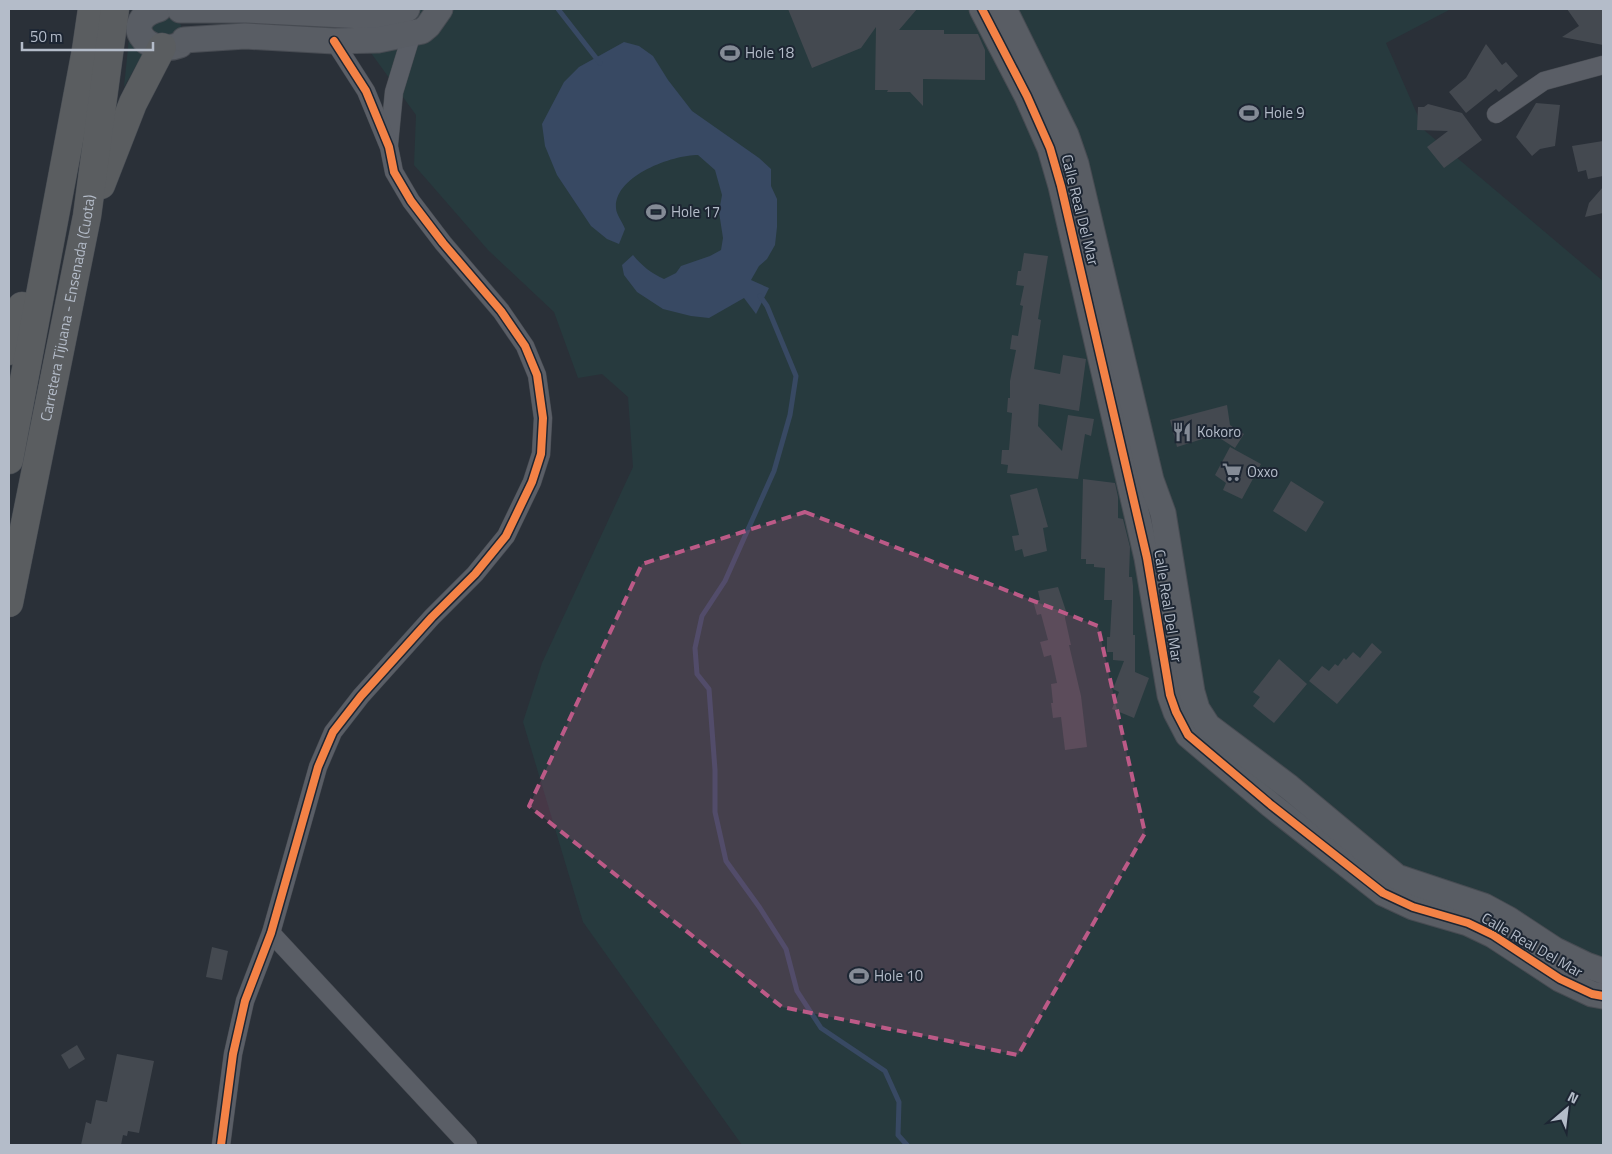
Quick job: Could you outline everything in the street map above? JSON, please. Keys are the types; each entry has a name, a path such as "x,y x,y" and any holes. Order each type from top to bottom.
{"highway":[{"name":"Carretera Tijuana - Ensenada (Cuota)","path":"9,460 86,50 92,9"},
{"name":"Carretera Tijuana - Ensenada (Cuota)","path":"9,603 87,216 115,9"},
{"path":"87,216 111,162 133,103 173,43"},
{"path":"9,351 29,277 36,259 52,230"}],"street":[{"path":"407,9 393,16 384,17 246,10 171,9 153,11 141,22 139,28 143,41 173,43 245,36 334,41 378,40 412,33 428,26 440,9"},
{"path":"171,9 187,17 189,22 189,31 173,43"},
{"name":"Calle Real Del Mar","path":"982,9 1027,96 1050,148 1159,555 1197,709 1208,726 1289,787 1397,877 1484,906 1508,919 1555,950 1586,965 1603,970"},
{"name":"Calle Real Del Mar","path":"1004,9 1066,135 1076,164 1151,480 1163,513 1159,555 1167,682 1176,712 1188,736 1271,805 1383,893 1413,908 1476,927 1492,935 1560,979 1592,994 1603,996"},
{"path":"389,147 394,92 412,33"},
{"path":"220,1145 233,1054 245,1002 271,933 318,768 333,732 361,696 432,617 475,574 506,536 532,482 541,454 543,418 537,375 525,346 501,311 443,243 411,201 394,172 389,147 366,91 334,41"},
{"path":"1496,114 1544,82 1603,65"},
{"path":"366,91 375,94 394,92"},
{"path":"1271,805 1289,787"},
{"path":"271,933 468,1145"}],"highlighted area":[{"path":"805,512 1098,626 1145,833 1018,1055 782,1007 529,806 642,564"}],"green space":[{"path":"132,9 142,9 148,52 137,64 124,87"},
{"path":"382,9 1451,9 1386,43 1424,130 1603,281 1603,1145 742,1145 583,922 523,722 542,663 633,467 628,397 602,374 578,378 554,312 488,250 414,165 416,115 371,53"},
{"path":"163,17 176,20 181,27 176,32 155,39 150,23"}],"water":[{"path":"624,42 639,46 653,56 668,80 692,111 759,158 771,169 771,186 777,199 777,227 775,245 751,280 769,288 756,314 744,298 709,318 663,309 637,292 624,275 622,265 633,255 647,269 664,279 676,273 681,266 721,250 723,238 719,212 722,195 715,170 698,155 660,163 634,177 624,186 618,197 616,208 625,229 619,244 607,239 591,226 557,175 545,146 542,124 564,82 579,67"}],"building":[{"path":"788,9 917,9 899,30 944,30 944,34 978,34 985,50 985,80 923,79 923,106 910,92 875,90 876,27 861,48 812,68"},
{"path":"1567,9 1603,9 1603,45 1562,37 1579,26"},
{"path":"1486,44 1502,65 1506,62 1518,76 1499,92 1496,89 1466,113 1449,92 1466,78"},
{"path":"1536,103 1560,105 1555,146 1540,149 1532,156 1516,137"},
{"path":"1428,104 1462,113 1482,140 1444,168 1427,147 1448,131 1417,130 1418,107 1424,107"},
{"path":"1603,141 1603,176 1588,179 1586,170 1578,172 1572,146"},
{"path":"1603,187 1603,213 1585,217 1589,203"},
{"path":"1024,253 1048,256 1038,319 1041,320 1034,369 1060,374 1063,355 1086,359 1079,411 1039,404 1038,426 1062,451 1068,415 1094,419 1091,436 1085,434 1078,479 1007,473 1008,465 1001,464 1002,450 1009,450 1012,413 1007,412 1016,350 1010,349 1012,335 1018,336 1023,306 1020,305 1024,286 1016,285"},
{"path":"1227,405 1230,425 1244,434 1235,448 1215,435 1177,447 1170,420"},
{"path":"1230,447 1261,464 1242,499 1223,490 1226,483 1215,475"},
{"path":"1083,479 1115,483 1118,497 1118,518 1123,519 1130,547 1129,577 1132,577 1133,586 1135,672 1149,678 1134,718 1112,709 1119,692 1113,689 1124,661 1113,660 1113,652 1107,652 1107,637 1110,637 1112,600 1104,600 1105,568 1094,567 1094,564 1086,564 1086,559 1081,559"},
{"path":"1291,481 1324,502 1306,532 1273,511"},
{"path":"1037,488 1048,527 1043,528 1047,551 1024,557 1022,549 1015,551 1012,536 1019,535 1010,495"},
{"path":"1058,587 1066,611 1065,618 1071,645 1069,645 1081,696 1087,747 1065,750 1061,717 1053,718 1051,684 1057,683 1051,655 1044,657 1040,642 1048,640 1041,614 1037,615 1033,601 1040,600 1038,591"},
{"path":"1372,643 1382,652 1337,704 1309,681 1322,666 1329,671 1335,664 1338,666 1344,658 1346,660 1353,652 1360,658"},
{"path":"1279,659 1307,684 1274,723 1253,706 1260,697 1253,692"},
{"path":"212,947 228,951 222,980 206,977"},
{"path":"77,1045 85,1059 69,1069 61,1055"},
{"path":"117,1054 154,1061 139,1133 128,1131 127,1136 123,1135 121,1145 81,1145 86,1122 91,1124 96,1100 107,1102"}],"waterway":[{"path":"558,9 600,63"},
{"path":"760,296 767,306 796,376 790,415 774,471 725,581 702,616 695,648 697,674 709,689 715,770 715,812 726,861 760,908 786,949 797,991 821,1028 885,1071 899,1102 898,1135 907,1145"}],"cycle path":[{"path":"982,9 1027,96 1050,148 1061,186 1147,558 1170,695 1176,712 1188,735 1271,805 1383,893 1413,907 1468,923 1493,935 1560,979 1592,994 1603,996"},
{"path":"221,1145 233,1054 245,1001 271,933 318,767 333,732 361,696 432,617 475,574 506,536 532,482 541,454 543,418 537,375 525,346 501,311 443,243 411,201 394,172 389,147 366,91 334,41"}],"place":[{"name":"Hole 18","path":"730,53"},
{"name":"Hole 9","path":"1249,113"},
{"name":"Hole 17","path":"656,212"},
{"name":"Kokoro","path":"1182,432"},
{"name":"Oxxo","path":"1232,472"},
{"name":"Hole 10","path":"859,976"}]}
